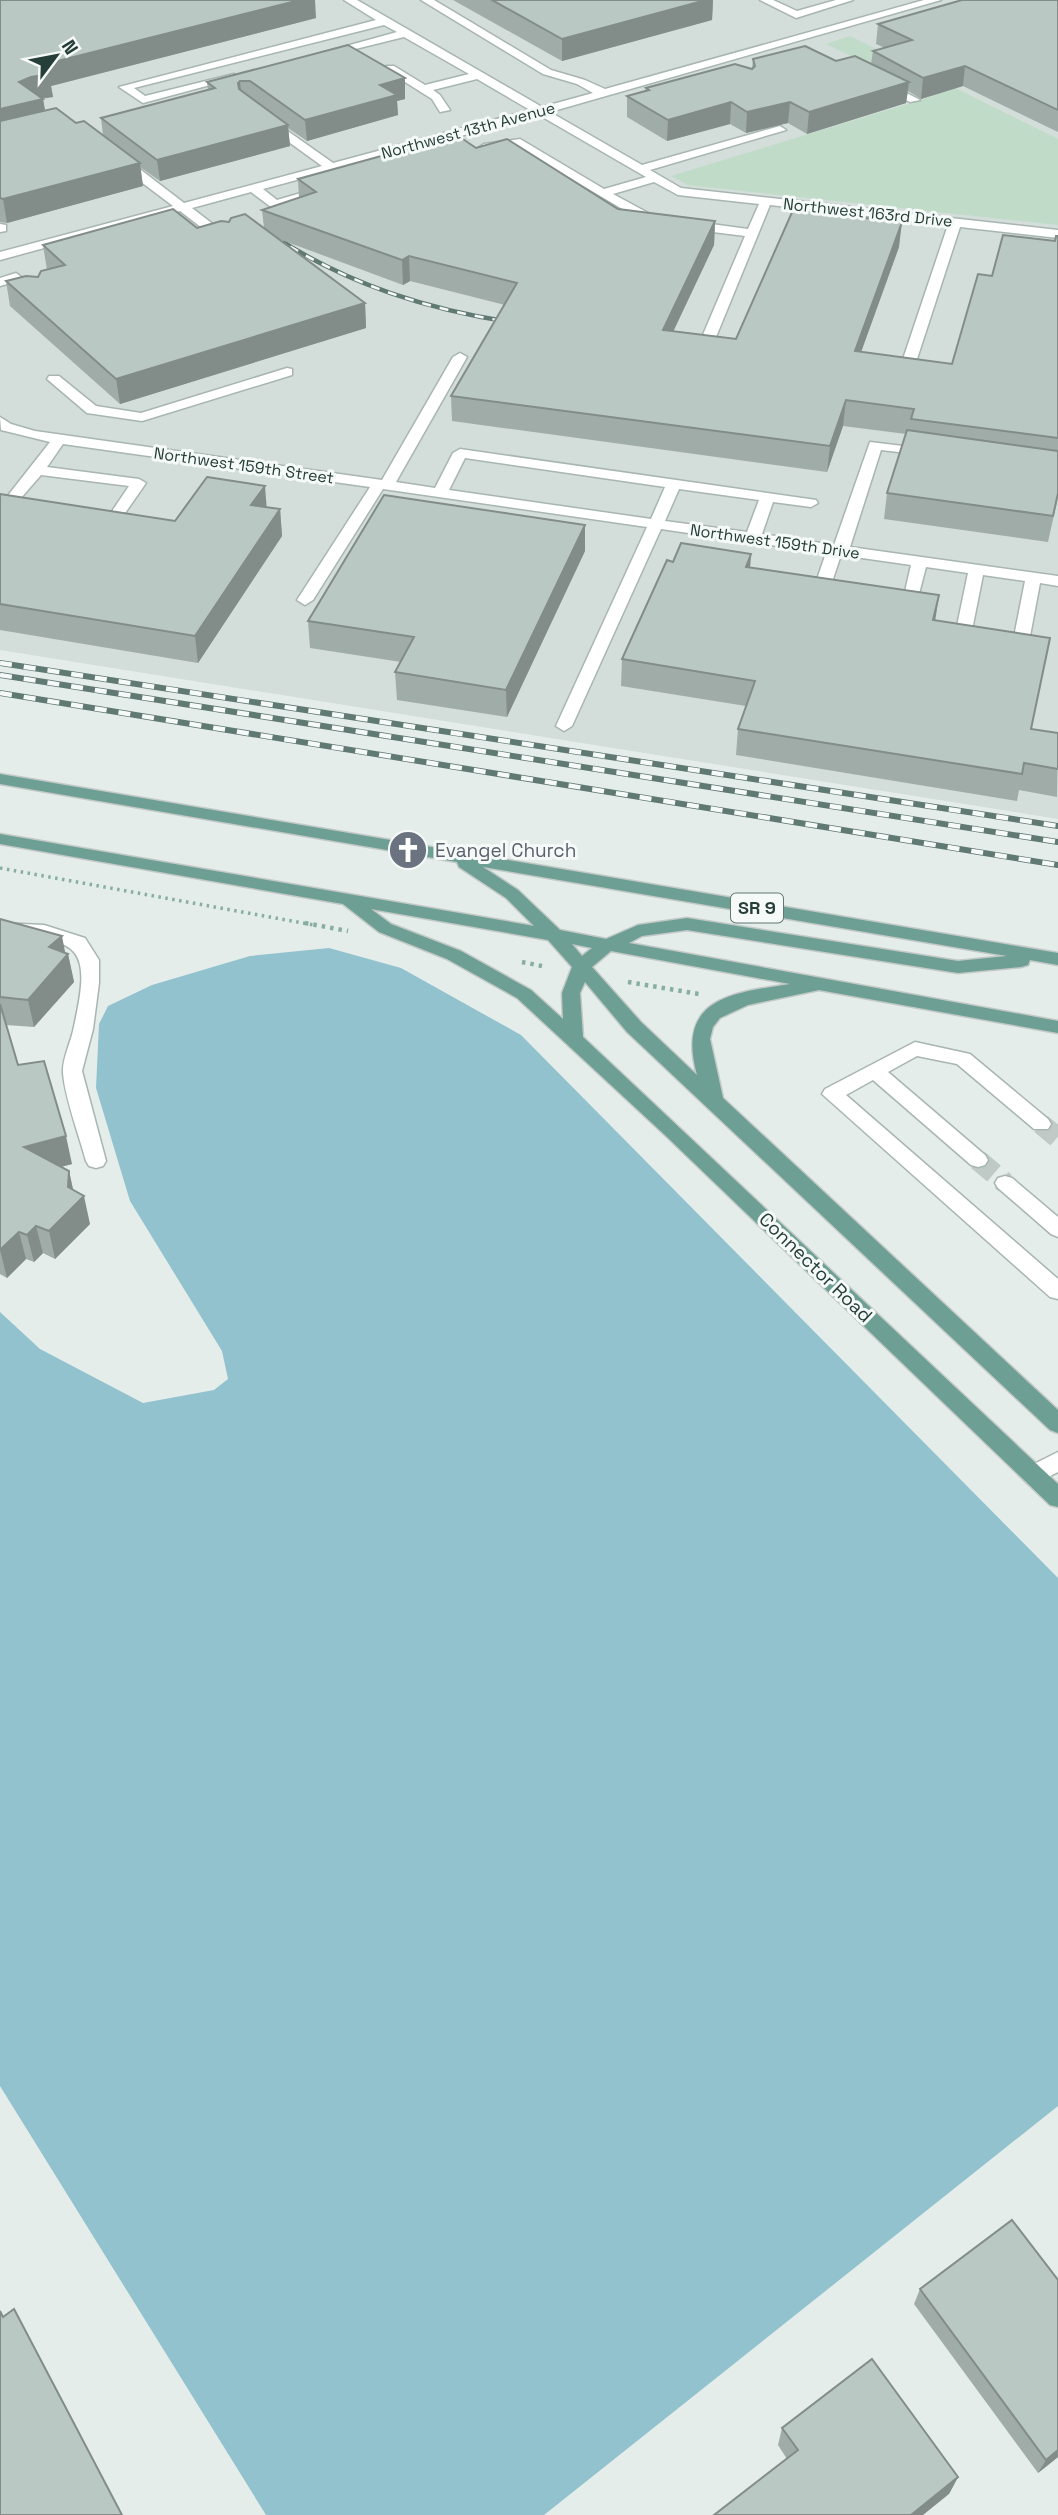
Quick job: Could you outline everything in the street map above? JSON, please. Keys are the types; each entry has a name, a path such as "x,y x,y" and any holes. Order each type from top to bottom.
{"main road":[{"name":"SR 9","path":"0,779 1055,959"},
{"path":"3,841 554,935 1058,1027"},
{"path":"457,858 512,894 554,935 634,1027 713,1098 1058,1424"},
{"name":"Connector Road","path":"347,900 385,928 454,955 524,994 573,1037 1058,1499"},
{"path":"573,1037 571,993 581,967 606,946 638,931 687,924 958,967 1055,959"},
{"path":"713,1098 700,1041 702,1024 710,1014 743,999 822,985"}],"street":[{"path":"351,2 368,0"},
{"path":"426,0 547,72 581,82 603,93"},
{"path":"765,0 796,15 848,0"},
{"name":"Northwest 13th Avenue","path":"0,256 331,167 359,164 431,145 540,111 936,0"},
{"path":"351,2 656,178"},
{"path":"248,73 143,100 125,87 386,22"},
{"path":"314,57 406,33"},
{"path":"794,40 806,46"},
{"path":"708,64 728,74"},
{"path":"390,68 436,97 444,110"},
{"path":"424,89 478,75"},
{"path":"866,76 914,100"},
{"path":"255,113 331,167"},
{"path":"640,169 780,130"},
{"path":"464,152 516,141 646,219 753,233"},
{"path":"109,152 227,242"},
{"path":"603,193 656,178"},
{"name":"Northwest 163rd Drive","path":"656,178 678,191 1058,233"},
{"path":"253,188 275,204 337,186"},
{"path":"709,337 766,201"},
{"path":"909,362 955,222"},
{"path":"0,282 16,277 37,296"},
{"path":"305,600 383,484 460,357"},
{"path":"54,379 92,410 142,417 287,372"},
{"path":"92,443 133,416"},
{"name":"Northwest 159th Street","path":"0,421 6,427 33,435 492,501"},
{"path":"0,501 9,503 59,439"},
{"path":"860,594 822,588 876,445 941,454"},
{"path":"440,493 460,453 811,503"},
{"path":"37,470 139,483 109,526"},
{"path":"564,726 674,484"},
{"path":"753,538 767,497"},
{"name":"Northwest 159th Drive","path":"492,501 1058,581"},
{"path":"885,598 910,602 920,561"},
{"path":"962,640 976,569"},
{"path":"1020,652 1033,577"},
{"path":"0,929 44,932 78,942 90,960 88,995 72,1071 96,1161"},
{"path":"1041,1124 963,1059 915,1049 832,1094 1058,1291"},
{"path":"875,1071 978,1160"},
{"path":"1005,1183 1058,1229"},
{"path":"1034,1475 1058,1461"}],"path":[{"path":"0,868 357,934"},
{"path":"620,981 707,995"}],"shaded area":[{"path":"0,0 1058,0 1058,819 0,650"}],"green space":[{"path":"850,36 1058,139 1058,225 688,185 671,176 934,96 826,44"}],"water":[{"path":"329,948 401,968 521,1035 1058,1578 1058,2106 544,2515 266,2515 0,2086 0,1312 40,1349 143,1403 214,1390 228,1379 222,1351 130,1201 96,1088 99,1024 108,1006 152,985 250,956"}],"building":[{"path":"0,0 300,0 38,66 50,74 19,82 43,99 0,109"},
{"path":"492,0 706,0 562,39"},
{"path":"962,0 1058,0 1058,110 965,66 923,78 873,51 912,40 878,24"},
{"path":"348,45 405,78 380,85 397,95 305,120 250,81 240,81 239,89 288,125 157,160 101,118 215,88 207,82"},
{"path":"805,46 836,61 855,56 909,82 809,112 790,102 747,112 731,102 668,120 627,96 649,90 646,88 735,64 752,69 755,66 753,59"},
{"path":"56,108 76,123 84,121 140,163 0,198 0,121"},
{"path":"457,135 476,148 507,139 618,209 715,221 663,330 736,339 793,210 902,222 855,351 952,364 978,274 992,276 1003,235 1055,241 1058,236 1058,438 911,419 914,409 846,400 830,446 451,396 517,283 409,256 402,260 262,210 316,192 298,179"},
{"path":"173,209 197,228 221,221 229,222 231,218 245,214 365,303 116,379 6,281 26,276 38,277 41,271 65,265 43,245"},
{"path":"907,430 1058,451 1058,493 1053,516 887,493"},
{"path":"207,477 265,486 251,505 280,509 195,636 0,604 0,494 175,521"},
{"path":"384,495 585,525 506,690 395,672 414,637 308,621"},
{"path":"681,543 751,554 746,567 939,595 933,620 1050,638 1031,729 1058,733 1058,769 1024,763 1022,774 738,729 755,681 622,659 667,560 673,562"},
{"path":"0,919 62,936 49,947 68,954 28,1000 0,997"},
{"path":"0,1004 18,1065 44,1061 66,1136 24,1147 69,1171 68,1187 84,1196 49,1231 36,1226 27,1235 19,1232 0,1250"},
{"path":"1012,2220 1058,2280 1058,2450 1046,2460 920,2289"},
{"path":"14,2309 122,2515 0,2515 0,2311 3,2317"},
{"path":"872,2359 958,2477 911,2515 714,2515 798,2450 782,2428"}],"tunnel":[{"path":"1041,1124 1058,1138"},
{"path":"978,1160 1005,1183"}],"railway":[{"path":"275,237 332,269 391,293 452,311 516,323"},
{"path":"0,663 1058,826"},
{"path":"0,675 1058,842"},
{"path":"0,693 1058,865"}],"place":[{"name":"Evangel Church","path":"408,850"}]}
